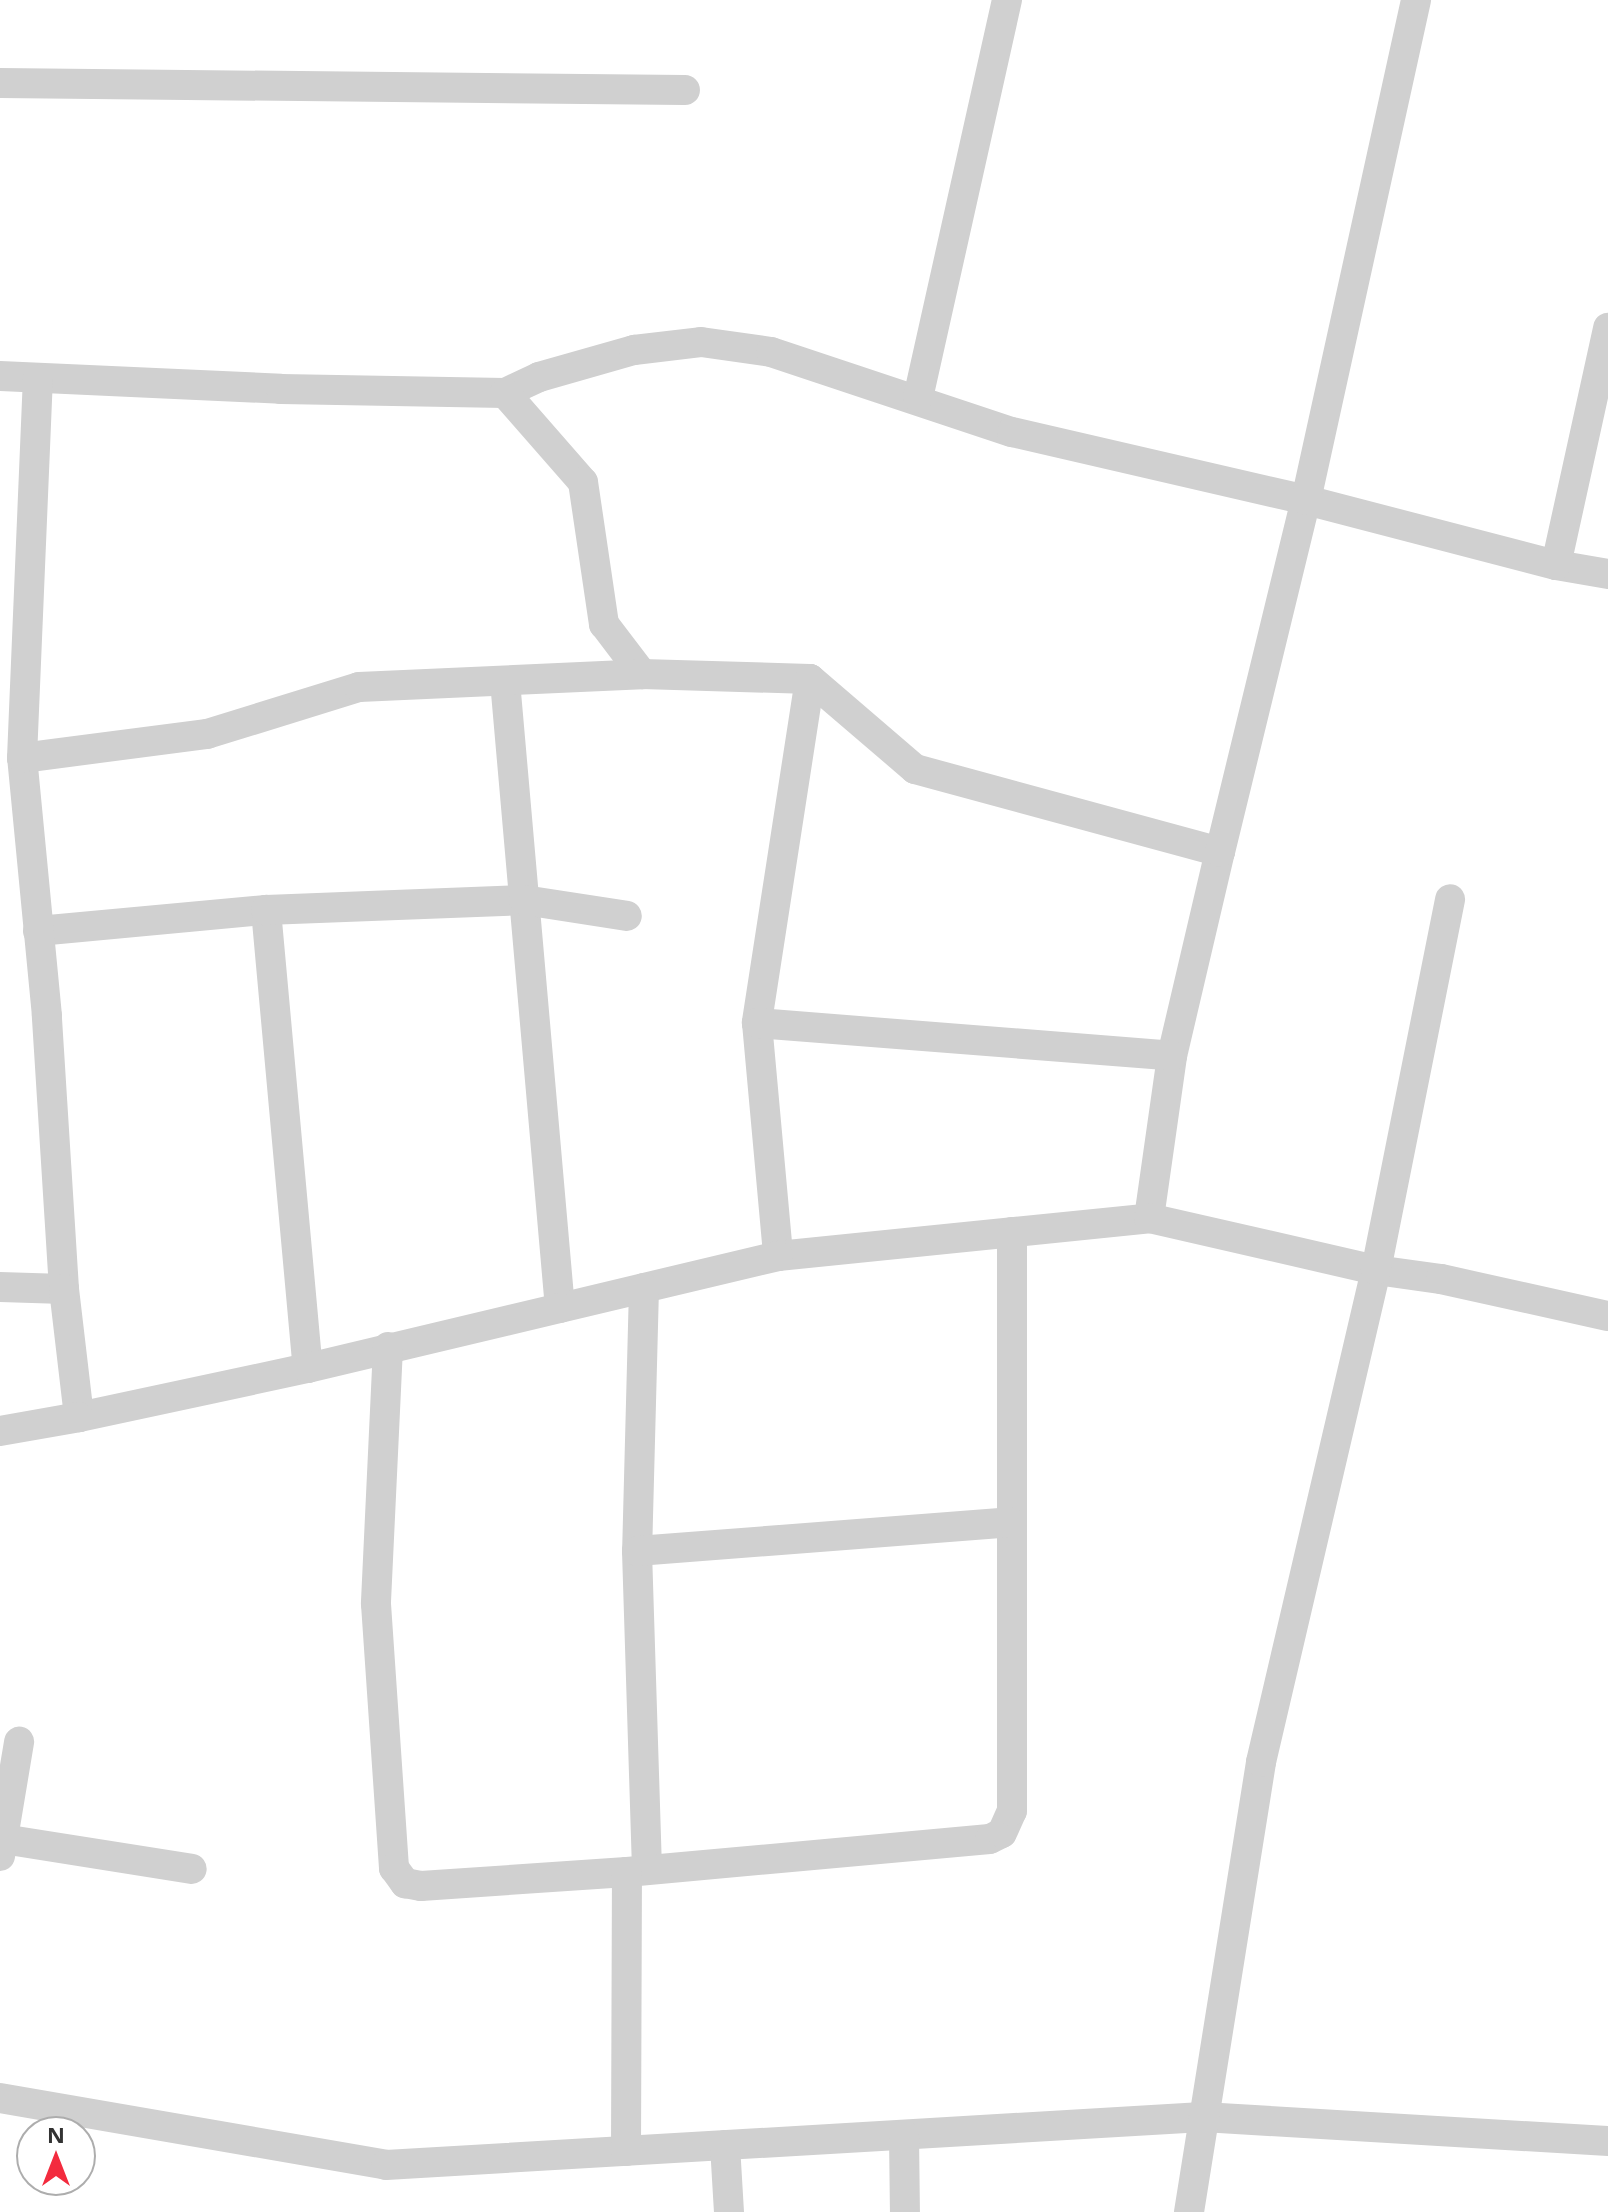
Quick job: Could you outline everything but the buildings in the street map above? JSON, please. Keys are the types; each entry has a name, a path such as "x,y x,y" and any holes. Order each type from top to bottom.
{"street":[{"path":"918,398 1007,0"},
{"path":"1149,1218 1172,1056 1306,500 1416,0"},
{"path":"0,83 685,90"},
{"path":"1556,565 1608,328"},
{"path":"0,376 505,393 539,377 634,350 701,342 771,352 918,398 1012,432 1306,500 1556,565 1608,574"},
{"path":"38,379 22,758 64,1289 79,1417"},
{"path":"505,393 583,482 604,624 642,674"},
{"path":"22,758 207,734 359,687 642,674 810,679 915,769 1220,852"},
{"path":"778,1256 757,1023 810,679"},
{"path":"505,681 560,1308"},
{"path":"1189,2212 1261,1762 1376,1270 1450,899"},
{"path":"38,931 266,910 524,900 627,916"},
{"path":"266,910 308,1368"},
{"path":"757,1023 1172,1056"},
{"path":"0,1431 308,1368 778,1256 1149,1218 1376,1270 1441,1279 1608,1316"},
{"path":"388,1347 376,1604 394,1868 405,1883 421,1886 637,1871 990,1839 1002,1833 1012,1811 1012,1232"},
{"path":"0,1287 64,1289"},
{"path":"626,2151 637,1871 637,1551 644,1288"},
{"path":"637,1551 1010,1522"},
{"path":"19,1742 2,1848 192,1869"},
{"path":"0,2098 386,2165 1203,2117 1608,2141"},
{"path":"904,2135 905,2212"},
{"path":"725,2145 729,2212"}]}
